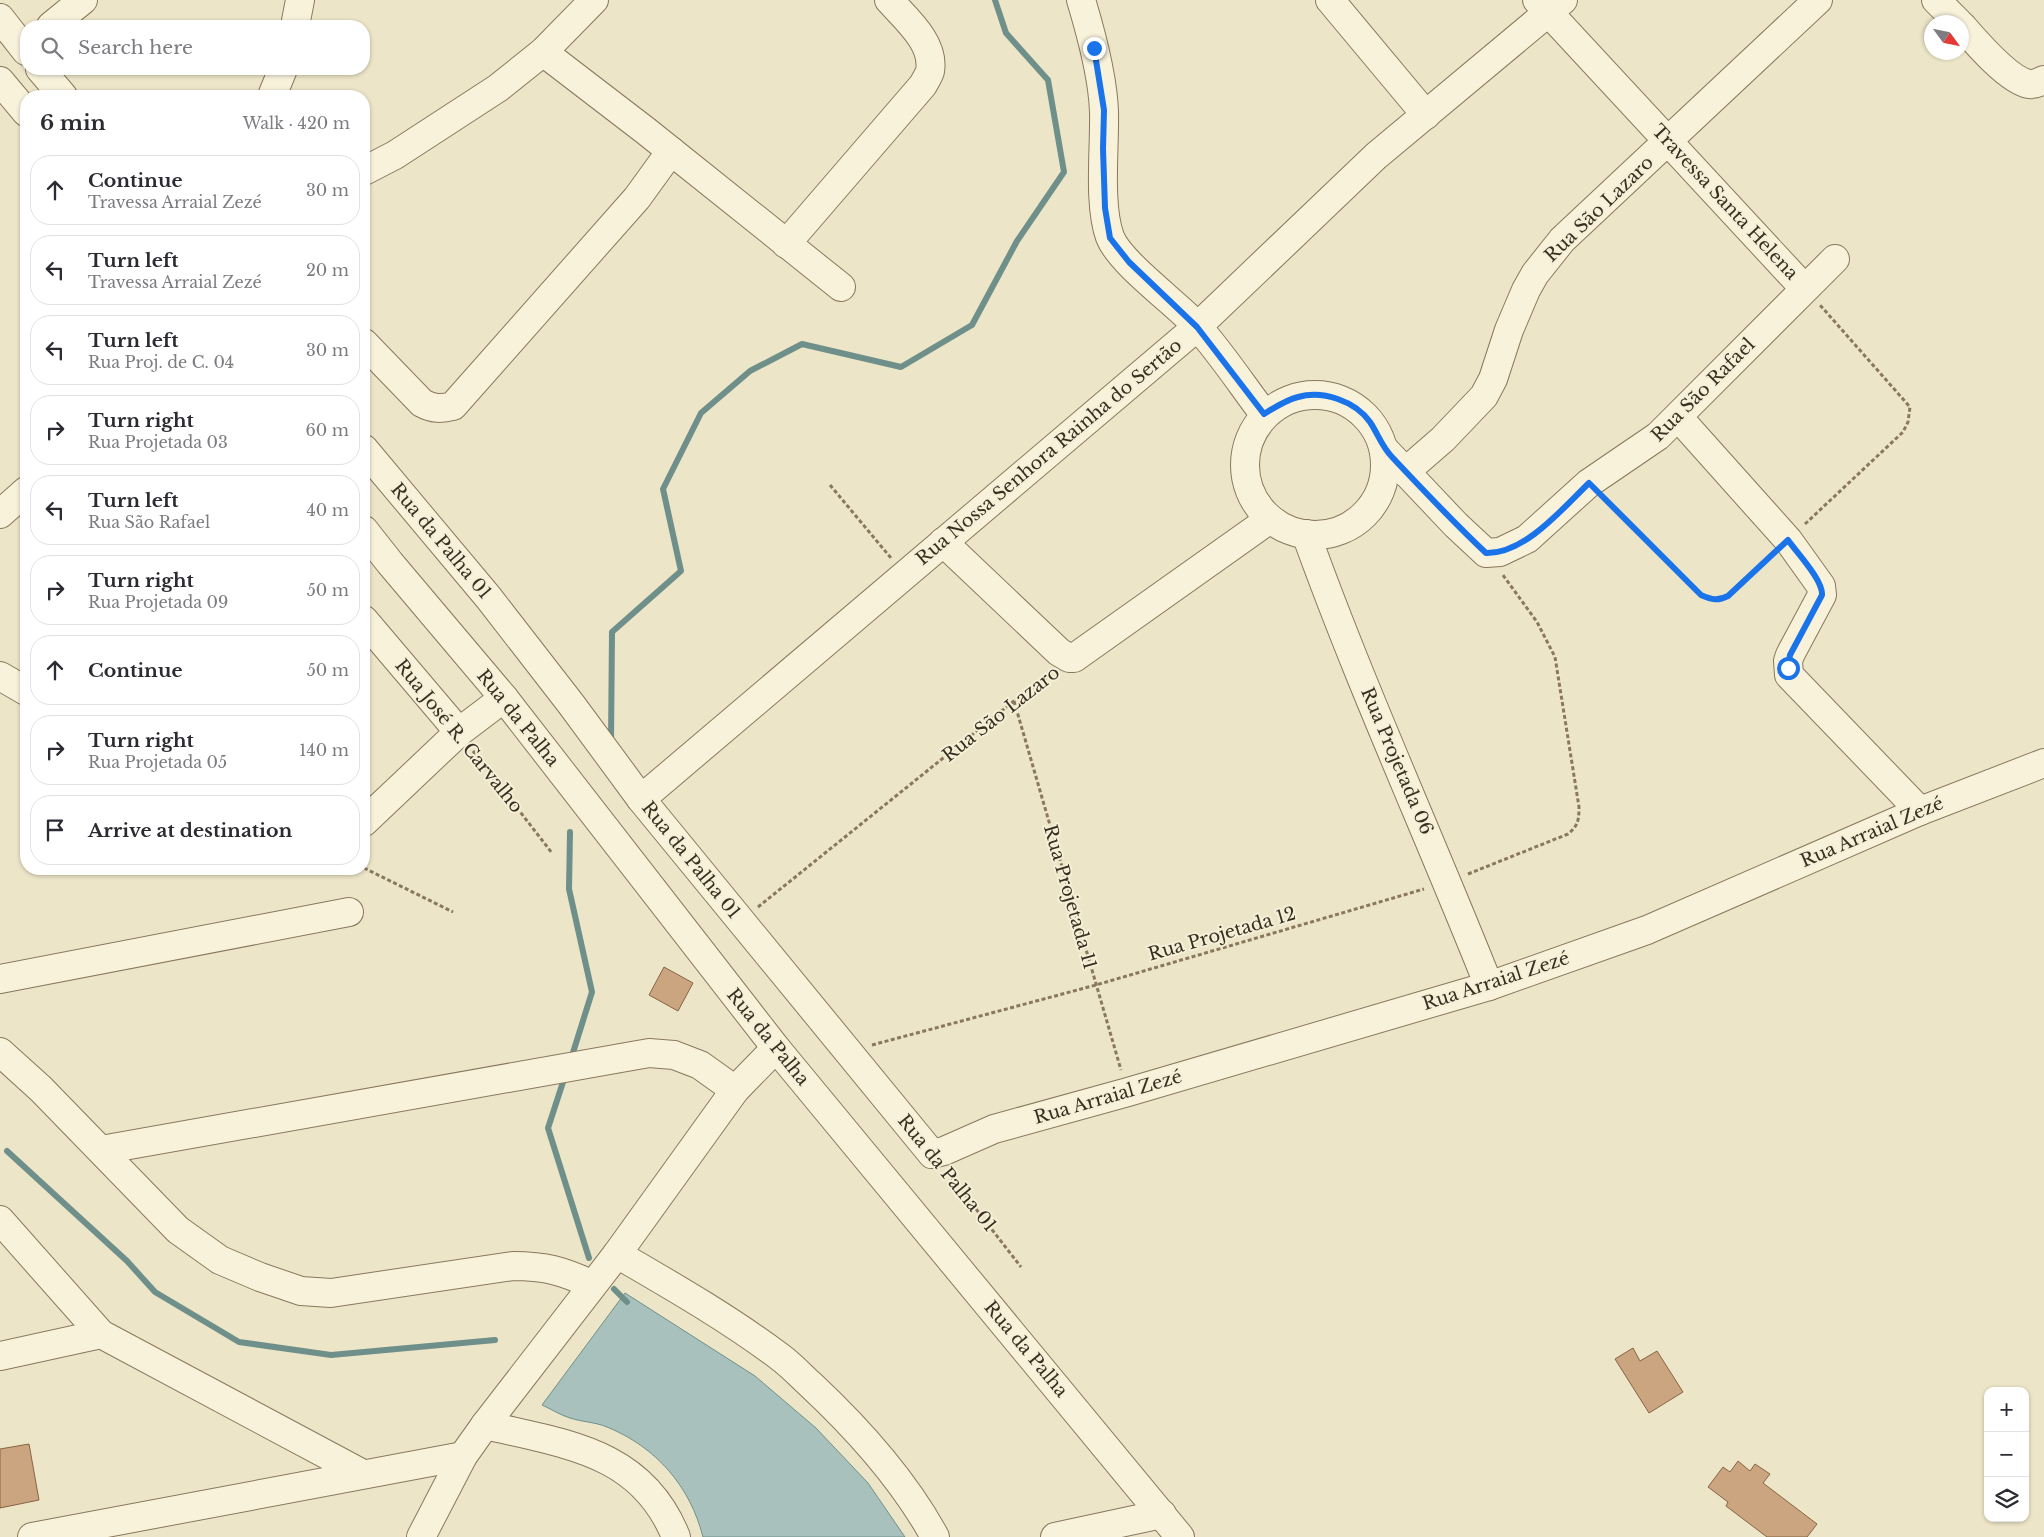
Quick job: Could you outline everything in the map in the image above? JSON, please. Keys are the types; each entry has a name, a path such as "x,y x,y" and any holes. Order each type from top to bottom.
{"street":[{"path":"58,20 83,0"},
{"path":"296,20 300,0"},
{"path":"370,168 395,155 498,88 543,52 594,0"},
{"path":"786,244 923,85 930,71 930,55 918,32 889,0"},
{"path":"1081,0 1094,48 1104,110 1105,208 1110,238 1129,262 1197,327 1264,414"},
{"path":"1330,0 1426,115"},
{"name":"Rua São Lazaro","path":"1405,472 1443,439 1484,396 1493,379 1509,330 1535,274 1562,240 1818,0"},
{"path":"1936,0 1951,15"},
{"name":"Rua Nossa Senhora Rainha do Sertão","path":"641,799 1197,327 1376,156 1426,115 1550,4"},
{"name":"Travessa Santa Helena","path":"1550,4 1669,141 1804,288"},
{"path":"0,18 20,43"},
{"path":"1969,33 1996,62 2020,81 2031,85 2044,80"},
{"path":"543,52 671,151 841,287"},
{"path":"0,70 20,59"},
{"path":"46,75 58,90"},
{"path":"274,90 281,75"},
{"path":"0,81 20,105"},
{"path":"370,349 422,403 432,408 443,409 453,406 637,198 671,151"},
{"name":"Rua São Rafael","path":"1486,553 1500,552 1527,539 1589,483 1646,446 1678,417 1834,259"},
{"path":"1384,449 1384,469 1380,487 1372,504 1359,518 1343,528 1325,534 1306,534 1287,529 1270,519 1256,504 1246,482 1245,458 1251,435 1264,414 1281,403 1300,396 1320,395 1340,399 1357,409 1369,421 1384,449 1486,553"},
{"path":"1678,417 1788,540 1817,580 1822,591 1822,595 1788,661 1789,675 1920,811"},
{"name":"Rua da Palha 01","path":"370,456 488,597 571,704 641,799 932,1154"},
{"path":"0,514 20,496"},
{"name":"Rua São Lazaro","path":"1074,658 1270,519"},
{"name":"Rua Projetada 06","path":"1306,534 1347,644 1448,882 1489,986"},
{"name":"Rua da Palha","path":"370,538 504,698 776,1048 1180,1537"},
{"path":"942,542 1059,652 1069,658 1074,658"},
{"name":"Rua José R. Carvalho","path":"370,627 459,732"},
{"path":"370,816 459,732 504,698"},
{"name":"Rua Arraial Zezé","path":"932,1154 944,1151 994,1129 1128,1092 1489,986 1647,930 1920,811 2044,763"},
{"path":"0,979 349,912"},
{"path":"421,1537 463,1456 485,1424 616,1254 735,1090 776,1048"},
{"path":"0,1052 41,1089 178,1230 220,1260 302,1292 331,1293 513,1266 537,1266 564,1272 592,1284"},
{"path":"101,1150 649,1053 674,1055 700,1065 735,1090"},
{"path":"0,1220 101,1334 363,1474"},
{"path":"616,1254 694,1300 781,1358 831,1404 870,1446 923,1515 935,1537"},
{"path":"0,1356 101,1334"},
{"path":"485,1424 593,1452 615,1463 650,1492 668,1518 676,1537"},
{"path":"32,1537 463,1456"},
{"path":"1054,1537 1162,1514"}],"path":[{"name":"Travessa Santa Helena","path":"1788,540 1903,432 1908,422 1910,407 1804,288"},
{"path":"1589,483 1701,595 1710,599 1719,600 1728,596 1788,540"},
{"path":"830,485 904,574"},
{"name":"Rua Projetada 12","path":"848,1052 1096,986 1448,882 1568,834 1576,828 1579,820 1579,807 1555,657 1538,622 1486,553"},
{"name":"Rua São Lazaro","path":"741,921 1014,701 1074,658"},
{"name":"Rua Projetada 11","path":"1014,701 1128,1092"},
{"name":"Rua José R. Carvalho","path":"459,732 552,853"},
{"path":"370,871 453,912"},
{"name":"Rua da Palha 01","path":"932,1154 1021,1267"}],"water":[{"path":"625,1293 755,1376 816,1428 868,1483 905,1537 703,1537 697,1518 680,1485 669,1470 641,1445 607,1427 570,1418 542,1405"}],"building":[{"path":"664,967 693,983 678,1011 649,995"},
{"path":"1633,1348 1640,1361 1657,1351 1683,1392 1649,1413 1615,1359"},
{"path":"29,1444 39,1500 0,1508 0,1449"},
{"path":"1738,1461 1750,1471 1755,1464 1770,1474 1763,1483 1817,1524 1807,1537 1767,1537 1726,1506 1728,1502 1708,1487 1723,1467 1730,1472"}],"waterway":[{"path":"611,742 612,632 681,571 663,489 701,413 750,371 802,344 901,367 972,325 1017,241 1064,172 1048,80 1006,33 995,0"},
{"path":"570,832 569,889 592,992 571,1059"},
{"path":"565,1076 548,1128 589,1258"},
{"path":"7,1151 127,1261 155,1292 239,1342 331,1355 495,1340"},
{"path":"614,1289 627,1302"}],"route":[{"path":"1094,48 1104,110 1105,208 1110,238 1120,253 1197,327 1264,414 1281,403 1300,396 1320,395 1340,399 1357,409 1369,421 1384,449 1486,553 1500,552 1527,539 1589,483 1701,595 1710,599 1719,600 1728,596 1788,540 1821,586 1822,595 1790,655 1788,668"}]}
